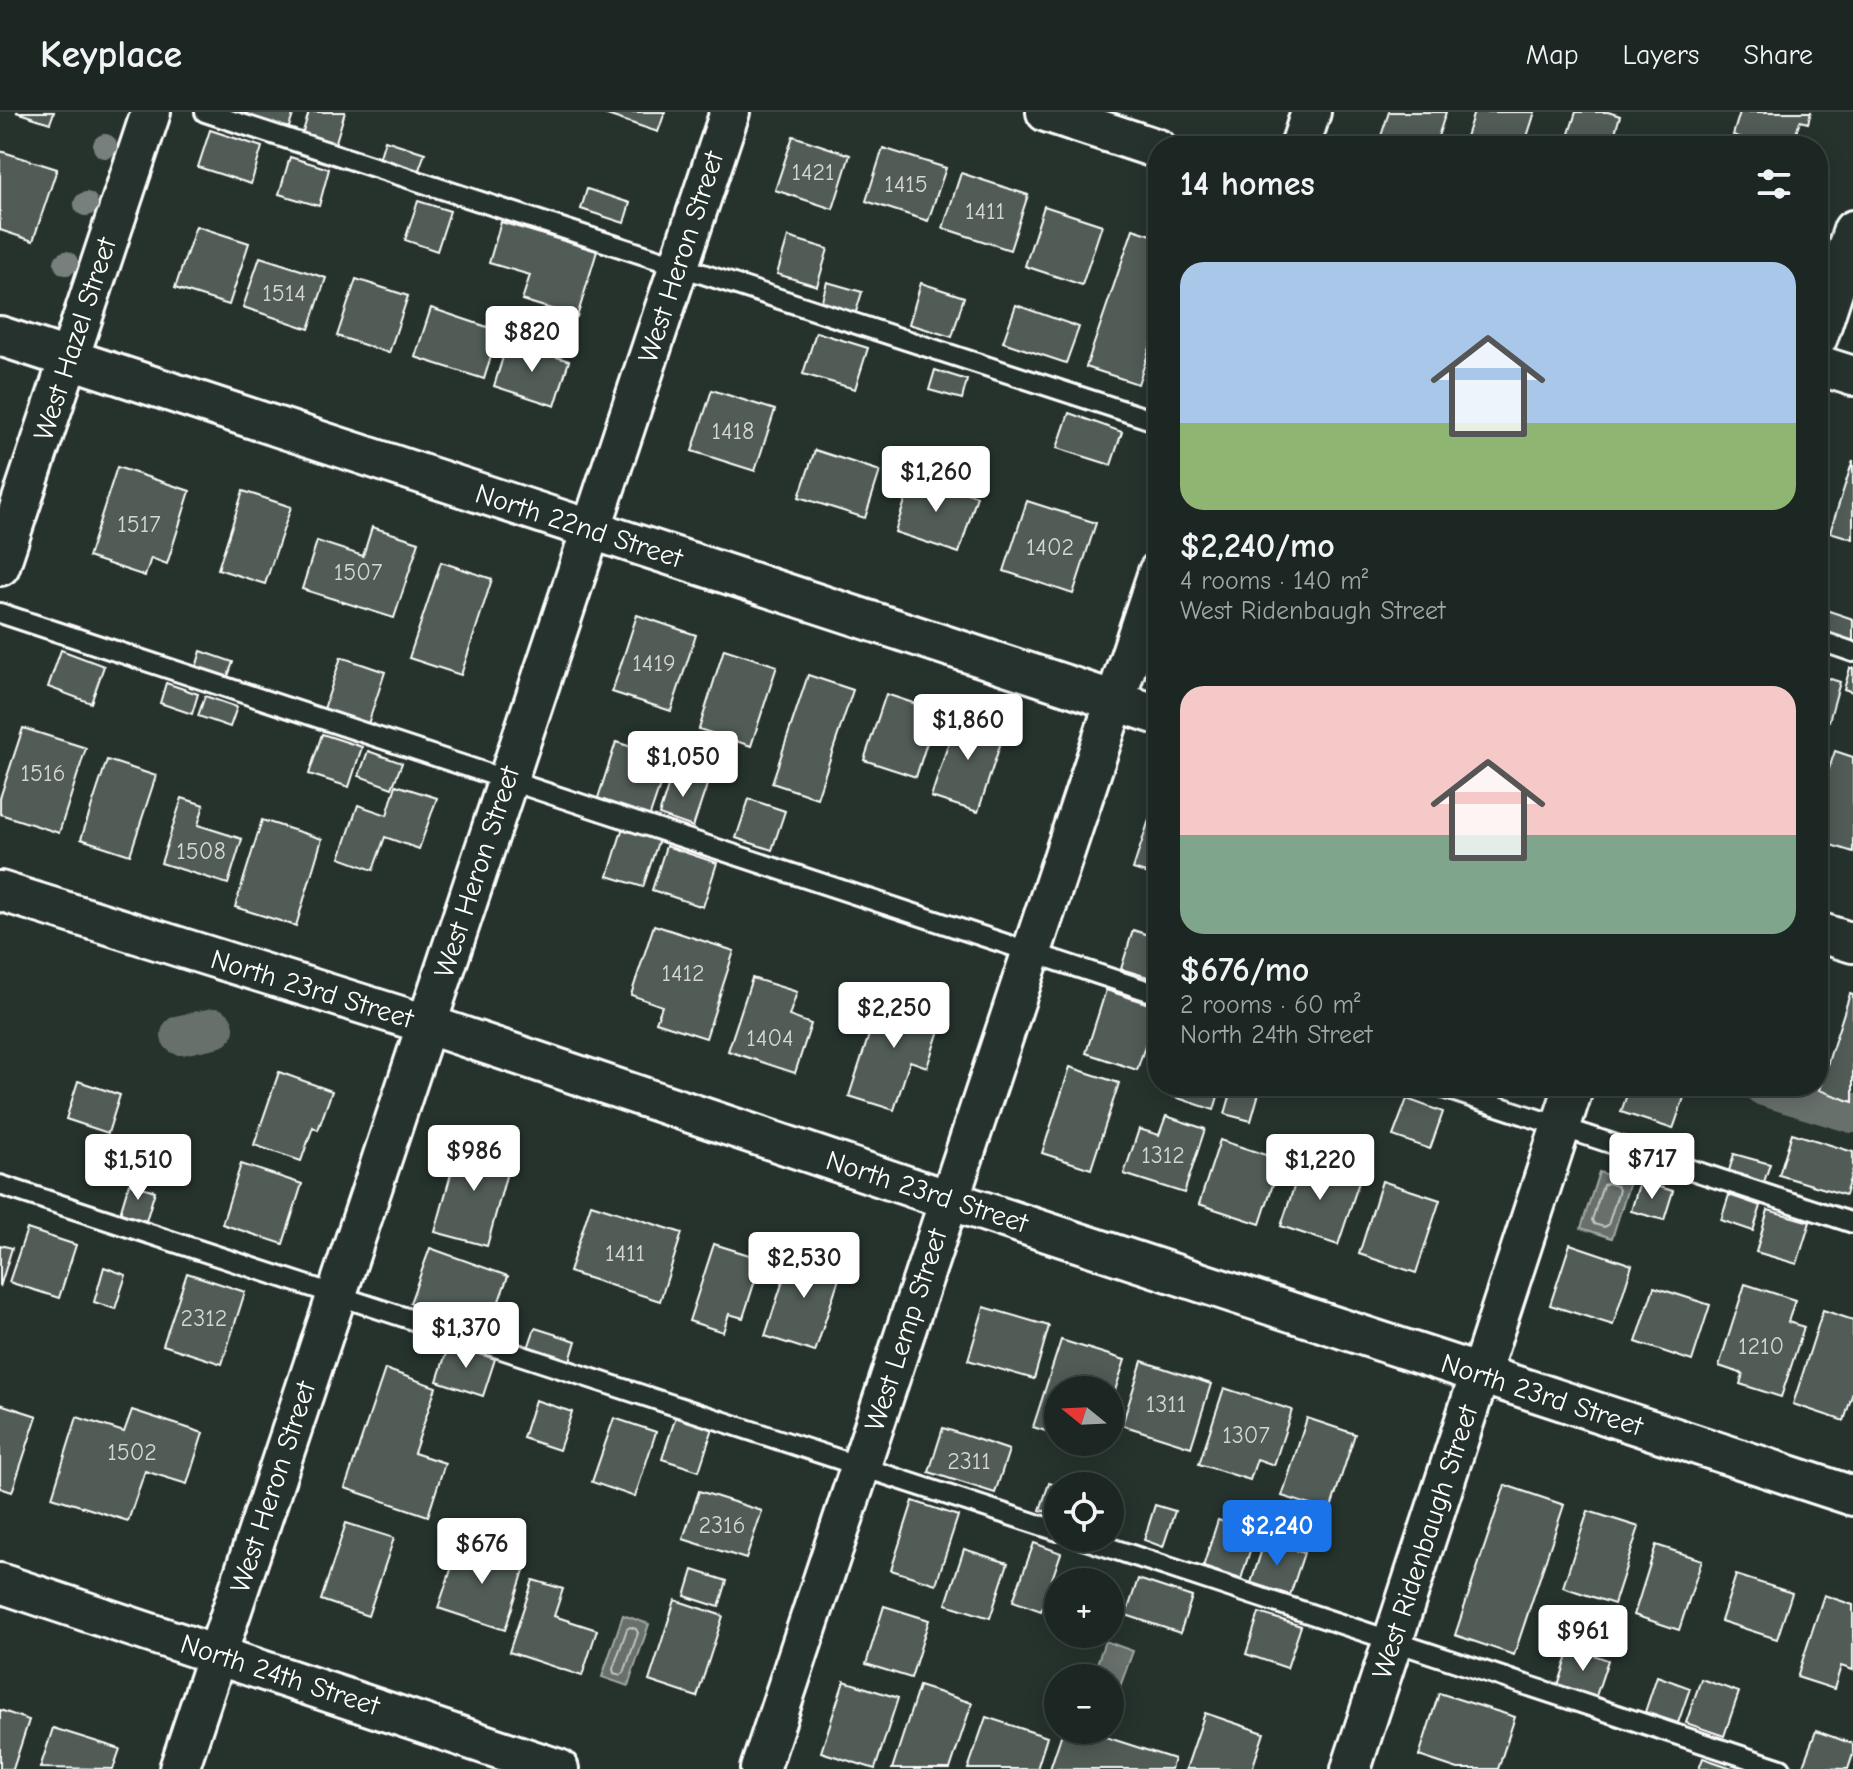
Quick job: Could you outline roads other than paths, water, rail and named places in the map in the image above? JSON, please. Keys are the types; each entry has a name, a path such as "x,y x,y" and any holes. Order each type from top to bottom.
{"street":[{"name":"West Hazel Street","path":"0,566 151,112"},
{"name":"West Heron Street","path":"179,1769 730,112"},
{"path":"1046,112 1148,146"},
{"path":"1303,136 1311,112"},
{"path":"1828,306 1853,230"},
{"name":"North 22nd Street","path":"0,336 1148,712"},
{"path":"1828,368 1853,376"},
{"name":"West Lemp Street","path":"760,1769 1148,602"},
{"name":"North 23rd Street","path":"0,891 426,1024 949,1200 1853,1496"},
{"path":"1828,935 1853,943"},
{"name":"West Ridenbaugh Street","path":"1351,1769 1571,1096"},
{"name":"North 24th Street","path":"0,1583 559,1769"}],"lane":[{"path":"205,112 1148,419"},
{"path":"0,613 1148,991"},
{"path":"1828,643 1853,652"},
{"path":"1467,1096 1853,1223"},
{"path":"0,1185 1044,1526"},
{"path":"1122,1552 1781,1769"}],"water":[{"path":"1599,1172 1630,1182 1612,1238 1581,1228"},
{"path":"623,1615 649,1624 628,1686 602,1677"},
{"path":"1103,1648 1133,1651 1124,1675 1124,1664 1097,1664"}],"waterway":[{"path":"181,1035 214,1028"},
{"path":"1797,1096 1853,1113"}]}
